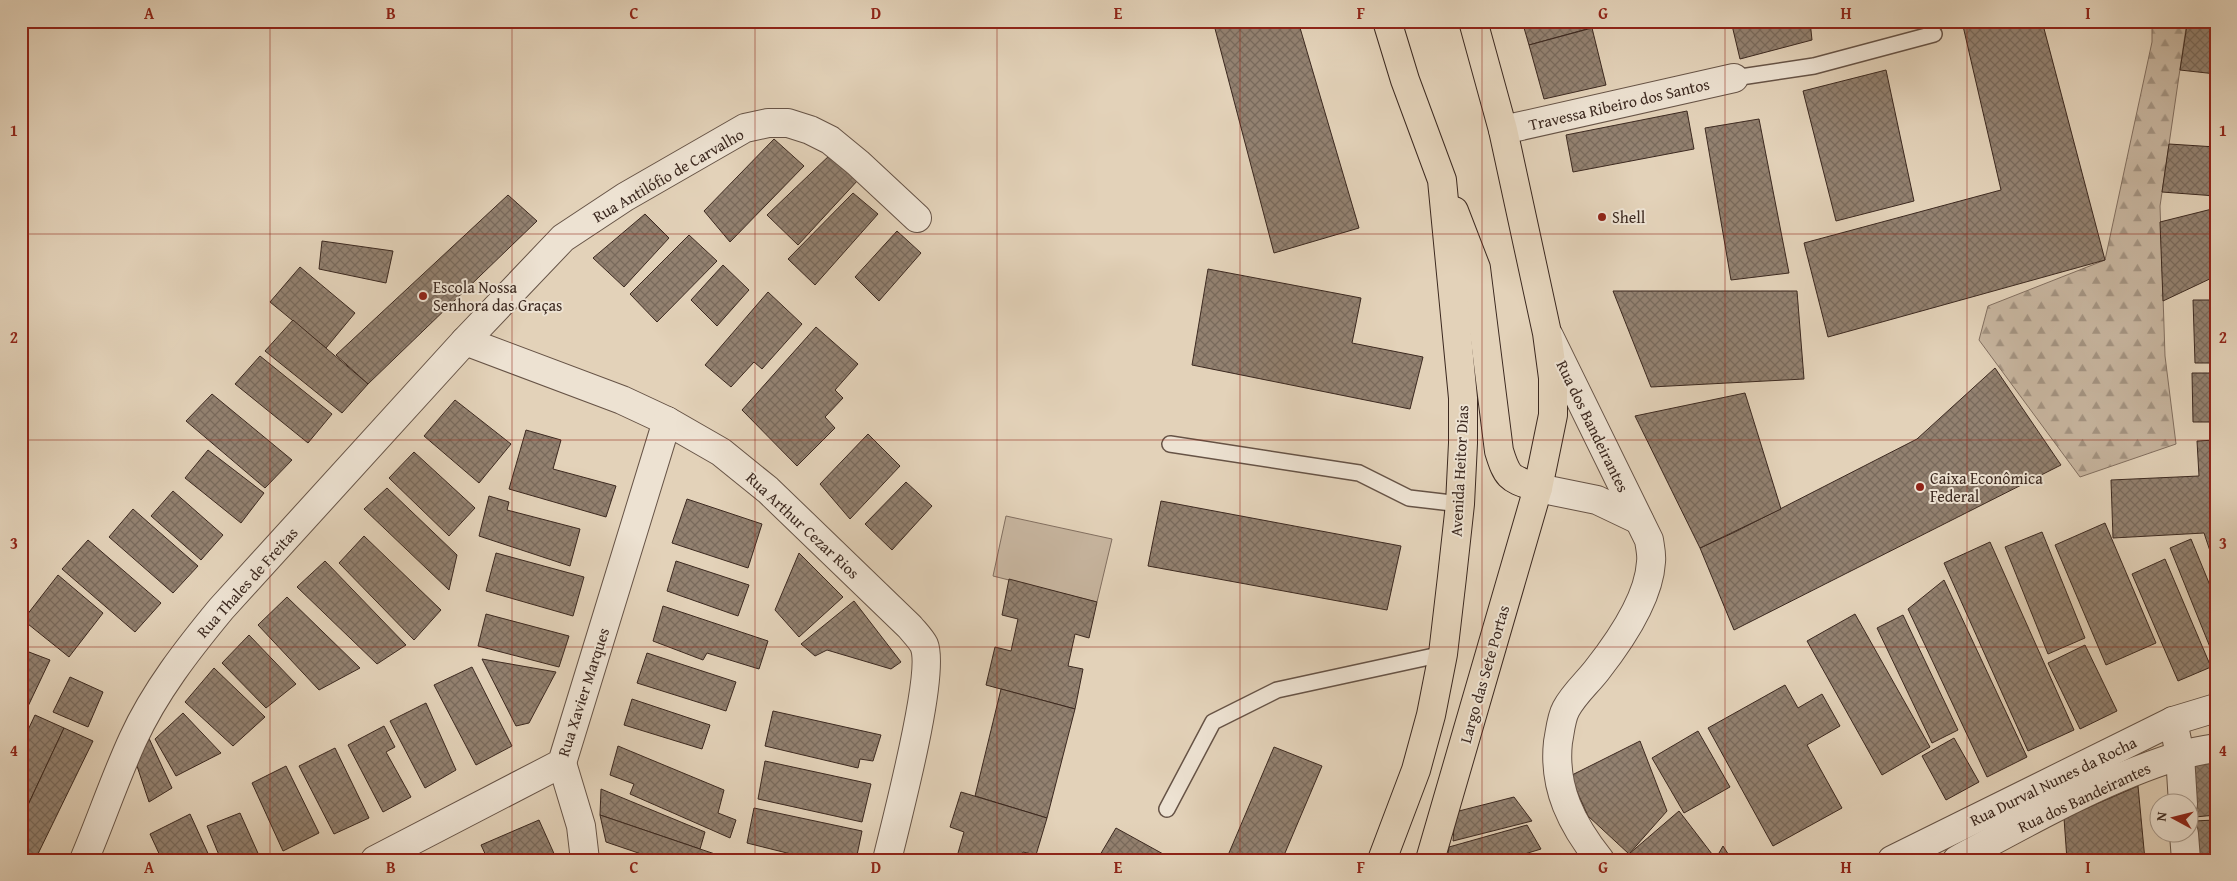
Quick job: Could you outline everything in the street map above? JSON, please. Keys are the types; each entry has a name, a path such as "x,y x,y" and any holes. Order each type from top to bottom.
{"main road":[{"name":"Avenida Heitor Dias","path":"1382,860 1416,770 1431,715 1443,654 1460,504 1464,443 1463,398 1442,180 1405,80 1387,21"},
{"path":"1442,180 1476,268 1499,451 1506,474 1514,480 1538,488 1553,415 1554,378 1548,332 1503,130 1474,21"},
{"name":"Largo das Sete Portas","path":"1430,860 1538,488"}],"street":[{"name":"Travessa Ribeiro dos Santos","path":"1503,130 1734,78"},
{"name":"Rua Antilófio de Carvalho","path":"465,341 563,238 625,197 746,128 768,123 788,123 810,130 830,140 858,163 917,218"},
{"name":"Rua dos Bandeirantes","path":"1548,332 1649,540 1651,562 1647,582 1635,612 1619,639 1565,710 1556,758 1559,785 1567,809 1582,838 1600,860"},
{"name":"Rua Arthur Cezar Rios","path":"465,341 622,400 667,421 720,452 768,490 896,613 924,645 927,668 923,697 887,860"},
{"name":"Rua Thales de Freitas","path":"84,860 134,738 161,688 189,648 228,602 465,341"},
{"name":"Rua Xavier Marques","path":"375,860 562,762 667,421"},
{"name":"Rua dos Bandeirantes","path":"1538,488 1597,500 1639,520"},
{"name":"Rua Durval Nunes da Rocha","path":"1892,860 2173,721 2216,708"},
{"path":"2173,721 2180,755 2182,794"},
{"name":"Rua dos Bandeirantes","path":"1957,860 2099,788 2180,755 2216,748"},
{"path":"562,762 580,826 585,860"},
{"path":"2185,844 2186,860"}],"lane":[{"path":"1734,78 1814,66 1934,34"},
{"path":"1170,444 1359,473 1409,498 1460,504"},
{"path":"1167,809 1214,722 1278,690 1443,654"}],"green space":[{"path":"2152,21 2187,21 2160,206 2165,356 2176,444 2080,477 1979,340 1988,306 2105,260 2152,42"},
{"path":"1006,516 1112,539 1097,602 993,576"}],"building":[{"path":"1213,21 1298,21 1359,228 1274,253"},
{"path":"1522,21 1604,21 1605,24 1529,45"},
{"path":"1731,21 1810,21 1812,40 1740,59"},
{"path":"1983,21 2042,21 2105,260 1828,337 1804,243 2001,190 1963,26"},
{"path":"2187,25 2216,29 2216,74 2180,70"},
{"path":"1592,28 1606,85 1544,99 1529,45"},
{"path":"1886,70 1914,201 1836,221 1803,91"},
{"path":"1687,111 1694,149 1573,172 1566,135"},
{"path":"1759,119 1789,273 1731,280 1705,128"},
{"path":"774,139 804,166 730,242 704,211"},
{"path":"2169,144 2216,147 2216,196 2162,192"},
{"path":"832,153 859,179 798,245 767,215"},
{"path":"853,193 878,214 815,285 788,259"},
{"path":"508,195 537,221 368,384 336,355"},
{"path":"2216,208 2216,276 2163,301 2160,222"},
{"path":"645,214 669,238 624,287 593,258"},
{"path":"897,231 921,253 879,301 855,277"},
{"path":"689,235 717,261 657,322 630,294"},
{"path":"322,241 393,251 386,283 319,269"},
{"path":"723,265 749,290 717,326 691,300"},
{"path":"300,267 355,313 326,348 270,302"},
{"path":"1208,269 1361,298 1352,343 1423,357 1410,409 1192,365"},
{"path":"1613,291 1797,291 1804,379 1651,387"},
{"path":"768,292 802,324 762,369 754,362 731,387 705,365"},
{"path":"2193,300 2216,300 2216,363 2195,363"},
{"path":"293,320 368,384 342,413 265,351"},
{"path":"816,327 858,364 835,390 843,398 825,417 835,428 797,466 742,410"},
{"path":"260,356 332,414 308,443 235,384"},
{"name":"Caixa Econômica Federal","path":"1995,368 2061,465 1734,630 1700,548 1917,439"},
{"path":"2192,373 2215,373 2216,422 2193,422"},
{"path":"1745,393 1781,509 1700,548 1635,416"},
{"path":"212,394 292,460 265,488 186,421"},
{"path":"455,400 511,444 479,483 424,436"},
{"path":"526,430 561,440 553,469 616,486 606,517 509,489"},
{"path":"868,434 900,466 850,519 820,484"},
{"path":"2216,440 2216,563 2214,563 2204,533 2113,538 2111,480 2199,476 2197,441"},
{"path":"208,450 264,493 241,523 185,478"},
{"path":"414,452 475,508 449,536 389,478"},
{"path":"906,482 932,506 892,550 865,524"},
{"path":"387,488 457,555 449,590 364,509"},
{"path":"173,491 223,535 201,560 151,516"},
{"path":"489,496 509,502 507,510 580,529 570,566 479,536"},
{"path":"687,499 762,524 748,568 672,543"},
{"path":"1161,501 1401,546 1387,610 1148,566"},
{"path":"133,509 198,566 173,593 109,537"},
{"path":"2105,523 2156,643 2106,665 2055,545"},
{"path":"2042,532 2085,638 2048,654 2005,547"},
{"path":"364,536 441,610 414,640 339,563"},
{"path":"2191,539 2216,600 2216,662 2170,548"},
{"path":"88,540 161,603 135,632 62,569"},
{"path":"1990,542 2074,730 2028,751 1944,563"},
{"path":"496,553 584,577 573,616 486,591"},
{"path":"799,553 843,597 799,637 775,610"},
{"path":"2165,559 2211,667 2178,681 2132,574"},
{"path":"325,561 406,645 377,664 297,587"},
{"path":"676,561 749,585 738,616 667,591"},
{"path":"58,575 103,613 69,657 23,620"},
{"path":"1009,579 1097,602 1089,638 1075,634 1068,666 1083,669 1075,709 986,685 995,647 1011,651 1018,619 1002,615"},
{"path":"1944,580 2027,757 1987,777 1908,609"},
{"path":"287,597 360,668 319,690 258,625"},
{"path":"854,601 901,662 891,669 827,650 815,656 801,644"},
{"path":"663,606 768,641 759,669 707,653 703,660 653,641"},
{"path":"486,614 569,636 559,667 478,646"},
{"path":"1855,614 1930,747 1882,775 1807,641"},
{"path":"1903,615 1958,730 1932,743 1877,628"},
{"path":"249,635 296,684 266,708 222,663"},
{"path":"2085,645 2117,711 2080,729 2048,663"},
{"path":"21,649 50,660 21,721"},
{"path":"647,653 736,682 726,711 637,683"},
{"path":"482,659 556,672 529,723 516,726"},
{"path":"472,667 512,746 476,765 434,685"},
{"path":"214,668 265,717 233,746 185,702"},
{"path":"70,677 103,692 88,727 53,712"},
{"path":"1785,685 1798,708 1822,694 1840,726 1807,745 1842,808 1773,846 1708,728"},
{"path":"1001,689 1075,709 1047,818 975,796"},
{"path":"632,699 710,725 702,749 624,725"},
{"path":"426,703 456,770 425,788 390,721"},
{"path":"773,711 881,735 873,761 860,759 858,768 765,746"},
{"path":"183,713 221,753 176,776 155,739"},
{"path":"35,715 64,728 21,820 21,745"},
{"path":"384,726 395,747 386,752 411,797 383,812 348,745"},
{"path":"64,728 93,741 35,860 21,860 21,820"},
{"path":"1698,731 1730,787 1684,813 1652,758"},
{"path":"147,734 172,788 149,802 137,766"},
{"path":"1954,738 1979,782 1946,800 1922,756"},
{"path":"1640,741 1667,811 1629,854 1588,816 1570,776"},
{"path":"618,746 724,790 718,813 736,820 730,838 630,794 634,784 610,775"},
{"path":"1274,747 1322,766 1282,860 1226,860"},
{"path":"335,748 369,818 334,834 299,766"},
{"path":"765,761 871,784 862,822 758,799"},
{"path":"2216,762 2216,815 2200,817 2200,794 2193,794 2190,765"},
{"path":"286,766 319,833 283,851 252,783"},
{"path":"2138,786 2145,860 2067,860 2064,818"},
{"path":"601,789 705,832 700,849 600,815"},
{"path":"961,792 1047,818 1036,855 1023,852 1021,860 956,860 964,832 950,827"},
{"path":"1514,797 1532,821 1453,841 1455,812"},
{"path":"754,808 862,831 856,860 815,860 747,843"},
{"path":"1679,811 1712,854 1709,860 1634,860 1629,854"},
{"path":"240,813 261,860 221,860 207,826"},
{"path":"190,814 211,860 162,860 150,834"},
{"path":"600,815 718,855 717,860 659,860 606,842"},
{"path":"539,820 556,858 551,860 488,860 481,845"},
{"path":"2216,820 2216,860 2195,860 2194,844 2200,844 2200,821"},
{"path":"1527,825 1541,849 1505,860 1447,860 1449,847"},
{"path":"1116,828 1174,860 1097,860"},
{"path":"1723,846 1732,860 1715,860"},
{"path":"1551,854 1554,860 1532,860"}],"place":[{"name":"Shell","path":"1602,217"},
{"name":"Escola Nossa Senhora das Graças","path":"423,296"},
{"name":"Caixa Econômica Federal","path":"1920,487"}]}
